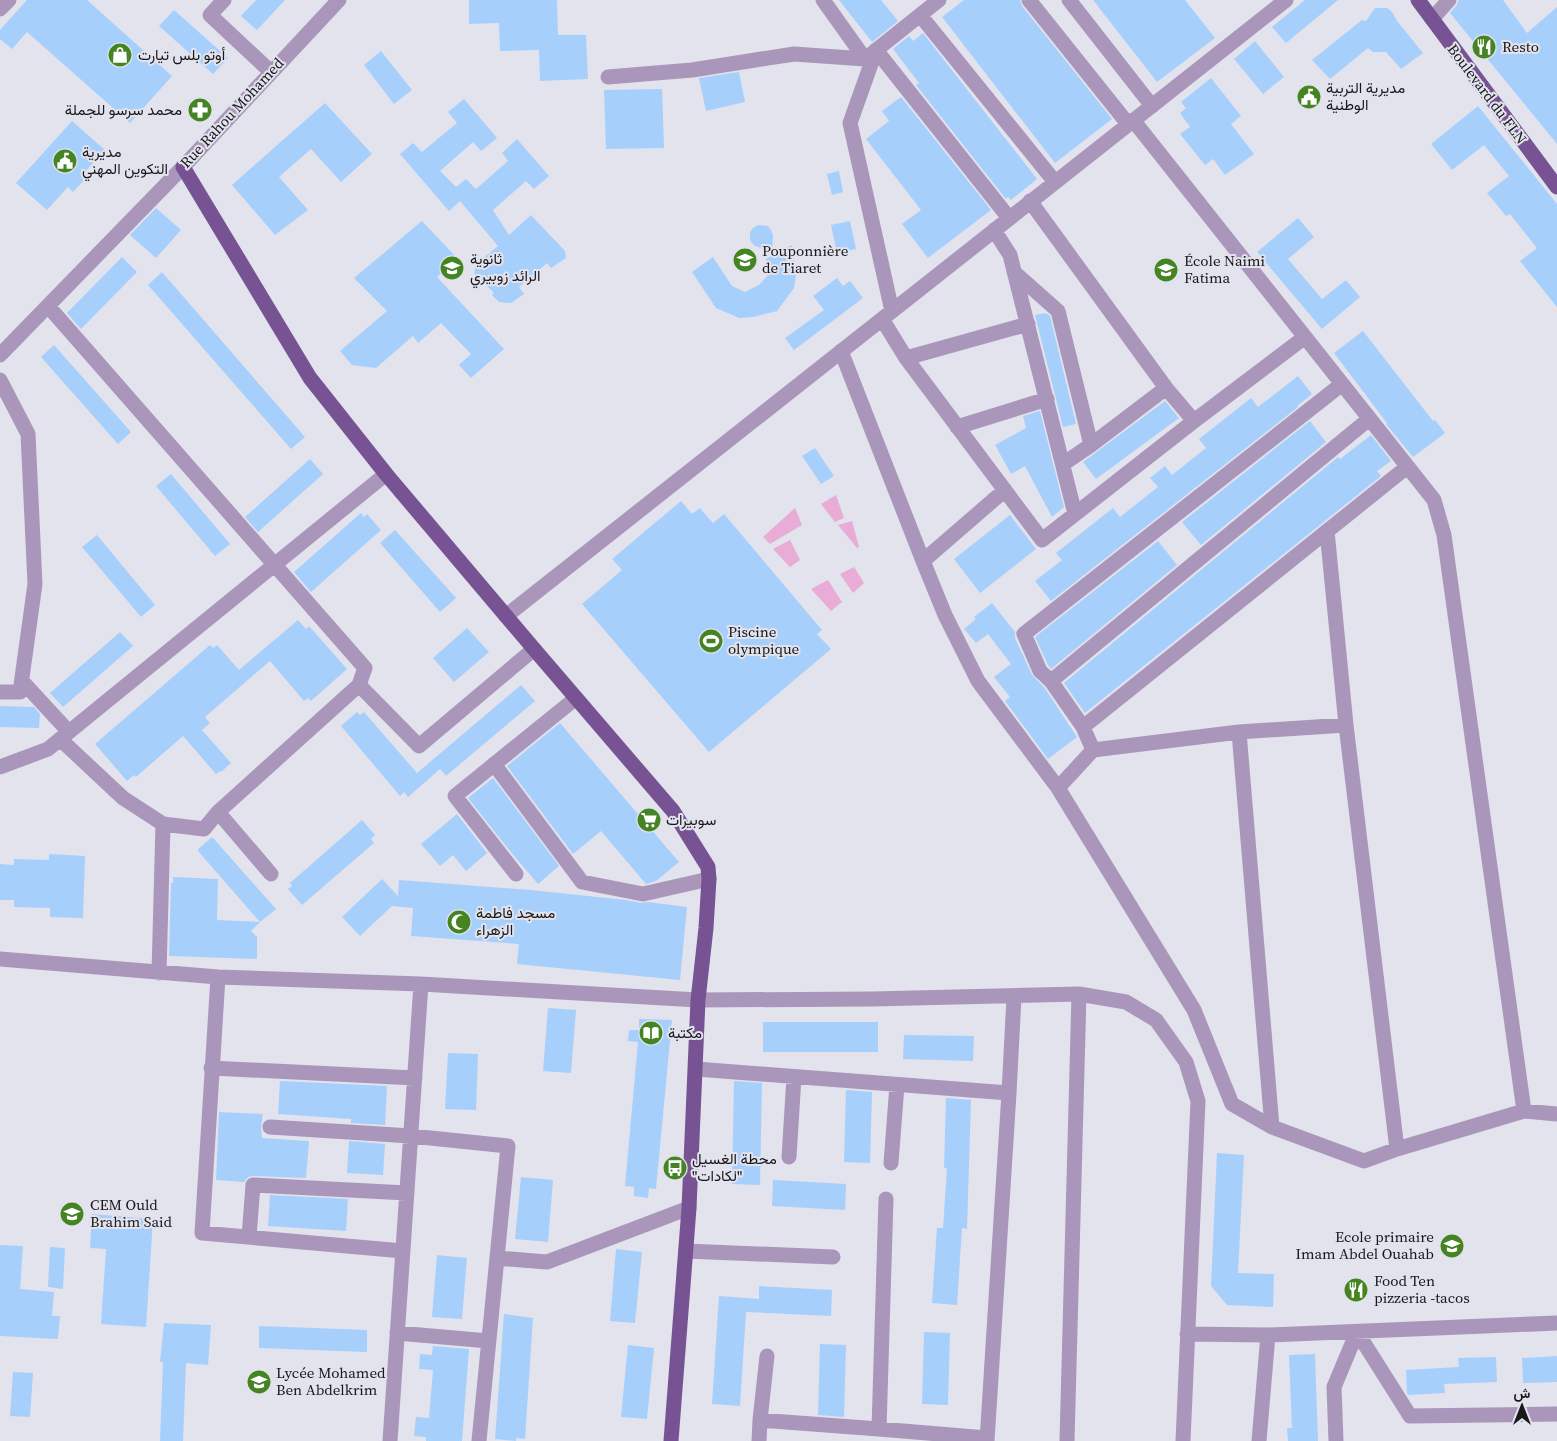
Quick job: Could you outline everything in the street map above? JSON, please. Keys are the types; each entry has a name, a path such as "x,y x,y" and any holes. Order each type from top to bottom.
{"main road":[{"name":"Boulevard du FLN","path":"1418,0 1557,187"},
{"path":"183,167 310,378 386,474 673,811 708,867 709,880 698,1000 689,1208 671,1441"}],"street":[{"path":"0,9 9,0"},
{"name":"Rue Rahou Mohamed","path":"0,355 183,167 339,0"},
{"path":"823,0 1009,218"},
{"path":"939,0 871,55 850,123 887,315 906,358 1042,540 1194,421 1305,338"},
{"path":"1029,0 1131,122 1434,500 1444,535 1524,1111"},
{"path":"1069,0 1152,106"},
{"path":"506,616 1286,0"},
{"path":"1432,19 1450,0"},
{"path":"217,3 210,14 271,72"},
{"path":"920,15 1055,182"},
{"path":"608,77 692,70 794,54 871,55"},
{"path":"1030,201 1166,388 1194,421"},
{"path":"994,230 1010,255 1075,514"},
{"path":"1014,272 1058,311 1091,445"},
{"path":"22,681 65,736 123,798 163,824 204,829 218,812 359,685 365,668 48,306"},
{"path":"906,358 1028,324"},
{"path":"840,351 945,615 978,681 1058,788 1194,1010 1232,1104 1272,1127 1364,1161 1397,1149 1524,1111 1557,1114"},
{"path":"0,380 28,434 35,584 20,692 0,692"},
{"path":"1093,750 1082,727 1051,681 1040,671 1024,634 1342,384"},
{"path":"1063,464 1166,388"},
{"path":"958,427 1046,399"},
{"path":"1051,681 1369,419"},
{"path":"1082,727 1407,467"},
{"path":"0,767 48,749 386,474"},
{"path":"923,561 1005,490"},
{"path":"1327,531 1346,724 1397,1149"},
{"path":"359,685 419,746 534,649"},
{"path":"516,874 455,796 576,698"},
{"path":"1058,788 1093,750 1239,732 1346,724"},
{"path":"1239,732 1272,1127"},
{"path":"494,764 582,882 642,894 709,880"},
{"path":"218,812 271,874"},
{"path":"158,973 163,824"},
{"path":"0,959 158,973 422,984 698,1000 1014,997 1079,994 1126,1002 1156,1020 1186,1062 1198,1101 1183,1441"},
{"path":"218,976 202,1233 403,1251"},
{"path":"390,1441 422,984"},
{"path":"1067,1441 1079,994"},
{"path":"760,1420 987,1439 1014,997"},
{"path":"211,1068 415,1078"},
{"path":"696,1069 1009,1093"},
{"path":"789,1157 794,1077"},
{"path":"890,1163 897,1085"},
{"path":"270,1127 411,1136 508,1146 480,1441"},
{"path":"249,1237 253,1185 407,1193"},
{"path":"879,1429 886,1199"},
{"path":"497,1258 546,1262 689,1208"},
{"path":"686,1251 833,1257"},
{"path":"1187,1334 1268,1335 1557,1323"},
{"path":"1357,1332 1410,1416 1557,1414"},
{"path":"1336,1441 1334,1387 1357,1332"},
{"path":"397,1333 489,1341"},
{"path":"1259,1441 1268,1335"},
{"path":"759,1441 767,1356"}],"shaded area":[{"path":"836,495 844,518 835,522 821,504"},
{"path":"795,508 802,525 770,544 763,537"},
{"path":"852,521 859,547 857,548 838,525"},
{"path":"790,540 800,560 790,567 773,549"},
{"path":"854,567 864,583 853,593 840,574"},
{"path":"828,580 842,602 831,611 811,589"}],"building":[{"path":"27,0 87,0 172,76 130,123 27,32 12,49 0,39 0,30"},
{"path":"256,0 285,0 257,30 241,16"},
{"path":"469,0 557,0 558,35 586,35 588,79 540,81 539,50 500,51 499,23 469,24"},
{"path":"839,0 881,0 898,21 872,42"},
{"path":"964,0 1020,0 1022,6 1112,119 1055,163 942,17"},
{"path":"1093,0 1185,0 1215,38 1157,82"},
{"path":"1305,0 1338,0 1286,43 1272,27"},
{"path":"1459,0 1503,0 1527,33 1557,7 1557,144 1450,13"},
{"path":"1375,8 1387,8 1392,12 1423,53 1401,69 1386,52 1373,52 1368,48 1330,79 1312,60 1362,20 1366,21"},
{"path":"174,10 228,58 213,74 159,26"},
{"path":"923,33 1037,179 1011,200 1008,197 1006,199 916,85 919,83 893,49 909,36 913,41"},
{"path":"1255,41 1284,77 1263,94 1234,59"},
{"path":"381,51 412,90 394,104 364,65"},
{"path":"739,72 745,102 706,111 699,78"},
{"path":"1211,78 1241,116 1231,124 1254,154 1225,175 1213,159 1205,165 1180,134 1190,127 1180,113 1186,108 1181,102"},
{"path":"662,89 664,148 606,149 604,90"},
{"path":"901,97 991,210 928,258 902,224 921,210 866,139 889,121 882,111"},
{"path":"464,99 497,138 481,151 473,142 440,171 456,187 466,179 476,189 508,161 502,153 517,139 549,176 534,189 526,181 493,210 509,235 531,215 565,251 566,258 551,268 547,263 519,287 524,294 511,303 499,302 492,295 494,293 474,273 477,263 498,246 460,201 449,211 400,154 413,143 422,152 457,123 448,112"},
{"path":"325,103 372,154 341,182 311,149 279,177 308,210 275,235 232,185"},
{"path":"1478,106 1557,204 1557,307 1520,261 1537,248 1510,214 1506,216 1487,193 1509,176 1484,145 1452,170 1431,144"},
{"name":"مديرية التكوين المهني","path":"72,121 105,150 84,173 88,176 73,192 68,187 47,210 16,183"},
{"path":"839,171 843,192 832,195 827,174"},
{"path":"156,208 181,230 156,258 130,235"},
{"path":"1298,218 1314,237 1288,259 1322,299 1346,280 1360,297 1322,329 1257,252"},
{"path":"422,221 458,259 437,277 504,349 471,378 459,365 471,354 441,323 418,343 413,336 376,368 352,365 340,351 387,311 354,278"},
{"path":"850,221 856,249 837,253 831,225"},
{"path":"758,225 768,226 771,230 773,235 772,252 755,246 751,242 750,232"},
{"path":"792,245 796,275 794,288 777,311 753,317 739,318 716,308 692,272 713,257 732,286 745,292 759,285 768,275 766,259"},
{"path":"122,257 137,272 81,329 67,313"},
{"path":"162,272 305,437 291,449 148,285"},
{"path":"837,278 843,286 850,281 863,298 794,350 785,338 824,310 813,296"},
{"path":"1046,313 1050,316 1076,424 1063,427 1035,315"},
{"path":"1363,331 1433,421 1435,420 1445,433 1413,457 1386,424 1334,353"},
{"path":"54,345 131,432 118,444 41,357"},
{"path":"1298,376 1312,394 1298,407 1051,601 1035,581 1062,560 1056,553 1113,508 1120,517 1158,487 1150,478 1165,466 1172,475 1206,448 1199,439 1251,398 1258,407"},
{"path":"1165,401 1179,418 1096,479 1083,462"},
{"path":"1040,411 1064,507 1052,517 1025,466 1011,474 995,445 1026,428 1023,416"},
{"path":"1310,421 1326,442 1201,545 1182,522"},
{"path":"1371,435 1391,461 1377,471 1381,476 1085,713 1064,683 1338,457 1340,459"},
{"path":"815,448 834,476 821,484 802,456"},
{"path":"310,459 323,474 258,532 245,517"},
{"path":"171,474 230,544 215,556 156,486"},
{"name":"Piscine olympique","path":"681,501 692,514 700,508 713,523 724,514 822,630 817,634 831,649 709,752 582,604 622,570 612,559"},
{"path":"361,513 364,517 367,514 381,530 311,592 294,572"},
{"path":"1010,515 1036,549 980,593 954,559"},
{"path":"395,530 456,598 440,612 380,543"},
{"path":"97,535 155,605 141,617 82,547"},
{"path":"1158,541 1177,565 1051,669 1035,637"},
{"path":"992,603 1015,632 1015,638 1032,675 1044,687 1077,737 1048,759 1005,701 1010,697 994,677 1011,664 988,634 976,643 964,629 976,619 974,617"},
{"path":"298,620 306,629 309,626 347,669 311,701 308,698 304,701 270,661 205,717 210,723 202,730 231,763 221,772 216,774 183,736 136,777 134,775 127,781 95,744 210,645 213,648 217,645 239,670"},
{"path":"467,628 489,652 454,682 433,658"},
{"path":"120,632 133,646 63,707 50,693"},
{"path":"521,685 535,701 446,776 440,769 408,797 404,792 400,796 341,726 357,712 360,715 364,712 417,773"},
{"path":"0,706 34,707 40,714 39,728 0,727"},
{"path":"560,723 679,862 656,881 646,884 601,831 573,854 507,766"},
{"path":"493,778 559,866 538,884 468,798"},
{"path":"457,814 487,853 466,871 453,855 440,866 421,844"},
{"path":"362,820 375,835 371,839 374,843 302,905 288,889 292,886 290,883"},
{"path":"211,838 276,909 260,922 198,851"},
{"path":"49,854 85,856 83,918 50,917 50,908 14,907 14,900 0,900 0,864 14,865 14,859 49,860"},
{"path":"173,877 218,879 217,920 260,922 251,931 257,937 257,959 169,956 171,883 173,883"},
{"path":"382,879 398,896 399,880 531,890 687,907 680,980 517,964 519,944 411,936 413,908 392,906 360,936 342,917"},
{"path":"548,1008 576,1010 571,1073 543,1071"},
{"path":"639,1019 672,1020 656,1189 649,1188 648,1198 634,1196 634,1187 625,1186 638,1042 628,1041 629,1030 639,1030"},
{"path":"763,1022 878,1022 878,1052 763,1052"},
{"path":"904,1035 974,1036 973,1061 903,1059"},
{"path":"448,1053 478,1054 476,1110 445,1109"},
{"path":"280,1081 387,1086 385,1125 351,1123 351,1119 278,1114"},
{"path":"734,1081 762,1083 760,1185 732,1184"},
{"path":"846,1090 872,1092 870,1163 844,1162"},
{"path":"946,1098 971,1100 967,1229 962,1228 957,1305 932,1303 937,1228 943,1228 947,1168 944,1168"},
{"path":"219,1112 263,1114 262,1138 309,1141 306,1178 253,1176 248,1177 244,1182 216,1180"},
{"path":"349,1141 385,1144 383,1175 347,1173"},
{"path":"1217,1153 1244,1155 1238,1273 1274,1274 1273,1307 1227,1305 1211,1286"},
{"path":"521,1177 553,1180 548,1242 515,1239"},
{"path":"773,1180 846,1184 845,1210 772,1206"},
{"path":"270,1195 348,1199 346,1231 268,1226"},
{"path":"92,1214 153,1219 146,1327 101,1324 106,1249 90,1248"},
{"path":"0,1245 23,1246 20,1289 54,1292 52,1316 60,1316 58,1339 0,1336"},
{"path":"50,1247 65,1248 63,1289 48,1287"},
{"path":"616,1249 642,1252 635,1323 610,1321"},
{"path":"437,1255 467,1258 462,1319 432,1317"},
{"path":"759,1286 832,1290 831,1316 746,1312 740,1406 712,1404 719,1296 759,1299"},
{"path":"504,1314 533,1318 525,1439 516,1438 516,1441 495,1439"},
{"path":"164,1323 211,1325 208,1365 186,1363 183,1441 160,1441 163,1362 160,1362"},
{"path":"259,1326 367,1330 367,1352 259,1348"},
{"path":"924,1332 950,1333 948,1405 922,1404"},
{"path":"820,1344 846,1345 844,1417 818,1415"},
{"path":"628,1345 654,1348 647,1419 621,1417"},
{"path":"433,1346 469,1349 462,1441 426,1441 426,1437 414,1436 416,1417 429,1418 433,1370 419,1369 420,1354 432,1355"},
{"path":"1315,1354 1318,1441 1288,1441 1287,1428 1292,1428 1289,1355"},
{"path":"1557,1356 1557,1382 1523,1383 1522,1358"},
{"path":"1496,1357 1497,1382 1444,1384 1445,1393 1408,1395 1407,1393 1406,1370 1459,1367 1458,1358"},
{"path":"13,1372 33,1373 30,1417 10,1416"}],"place":[{"name":"Resto","path":"1484,47"},
{"name":"أوتو بلس تيارت","path":"120,55"},
{"name":"مديرية التربية الوطنية","path":"1309,97"},
{"name":"محمد سرسو للجملة","path":"200,110"},
{"name":"مديرية التكوين المهني","path":"65,161"},
{"name":"Pouponnière de Tiaret","path":"745,260"},
{"name":"ثانوية الرائد زوبيري","path":"452,268"},
{"name":"École Naimi Fatima","path":"1166,270"},
{"name":"Piscine olympique","path":"711,641"},
{"name":"سوبيرات","path":"649,820"},
{"name":"مسجد فاطمة الزهراء","path":"459,922"},
{"name":"مكتبة","path":"651,1033"},
{"name":"محطة الغسيل \"لكادات\"","path":"675,1168"},
{"name":"CEM Ould Brahim Said","path":"72,1214"},
{"name":"Ecole primaire Imam Abdel Ouahab","path":"1452,1246"},
{"name":"Food Ten pizzeria -tacos","path":"1356,1290"},
{"name":"Lycée Mohamed Ben Abdelkrim","path":"259,1382"}]}
